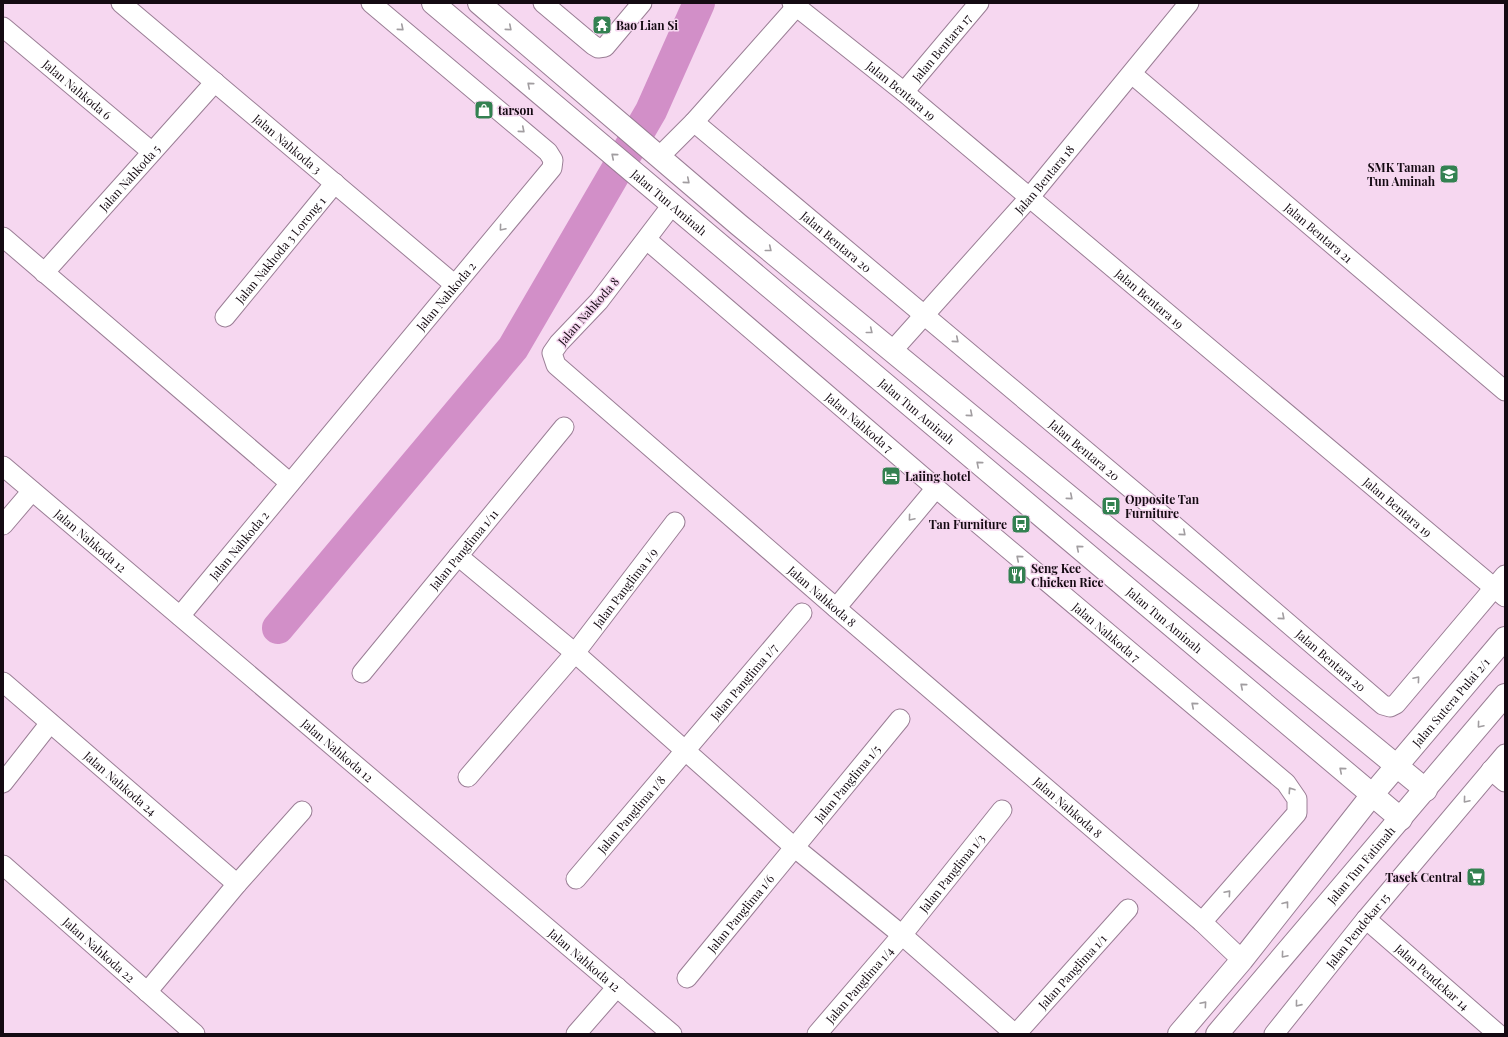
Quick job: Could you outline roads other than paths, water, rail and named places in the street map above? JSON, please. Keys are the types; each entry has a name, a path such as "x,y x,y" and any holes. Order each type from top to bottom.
{"main road":[{"name":"Jalan Tun Aminah","path":"433,3 1401,819"},
{"path":"479,3 658,156 1426,790"},
{"name":"Jalan Sutera Pulai 2/1","path":"1396,766 1505,638"},
{"name":"Jalan Tun Fatimah","path":"1217,1034 1426,790 1505,695"},
{"path":"1179,1034 1242,960 1396,766"}],"street":[{"name":"Jalan Nahkoda 3","path":"121,3 455,284"},
{"name":"Jalan Nahkoda 2","path":"180,616 552,168 554,160 548,152 371,3"},
{"path":"543,3 598,48 605,47 642,3"},
{"name":"Jalan Bentara 17","path":"904,92 979,3"},
{"name":"Jalan Bentara 18","path":"893,350 926,315 1029,198 1189,3"},
{"path":"658,156 694,122 794,5"},
{"name":"Jalan Bentara 19","path":"794,5 904,92 1029,198 1501,587"},
{"name":"Jalan Nahkoda 6","path":"3,28 152,152"},
{"name":"Jalan Bentara 21","path":"1132,74 1505,391"},
{"name":"Jalan Nahkoda 5","path":"44,273 215,82"},
{"name":"Jalan Bentara 20","path":"694,122 1148,502 1383,705 1390,707 1396,704 1501,587"},
{"name":"Jalan Nakhoda 3 Lorong 1","path":"225,317 335,183"},
{"name":"Jalan Nahkoda 8","path":"672,205 599,301 559,343 552,353 556,365 1202,922 1242,960"},
{"path":"3,237 290,483"},
{"name":"Jalan Nahkoda 7","path":"646,240 936,488 1286,783 1297,799 1297,813 1202,922"},
{"name":"Jalan Panglima 1/11","path":"362,673 564,426"},
{"name":"Jalan Nahkoda 12","path":"3,466 672,1034"},
{"path":"836,608 936,488"},
{"path":"3,525 32,491"},
{"name":"Jalan Panglima 1/9","path":"575,652 675,522"},
{"path":"458,556 575,652 794,847 902,935 1016,1034"},
{"name":"Jalan Panglima 1/7","path":"686,750 802,613"},
{"path":"468,778 575,652"},
{"name":"Jalan Nahkoda 24","path":"3,682 238,884"},
{"name":"Jalan Panglima 1/5","path":"794,847 900,719"},
{"path":"3,782 50,723"},
{"name":"Jalan Panglima 1/8","path":"576,879 686,750"},
{"name":"Jalan Pendekar 15","path":"1274,1034 1366,919 1498,776 1505,754"},
{"name":"Jalan Panglima 1/3","path":"902,935 1002,810"},
{"path":"147,992 302,811"},
{"name":"Jalan Panglima 1/6","path":"687,978 794,847"},
{"name":"Jalan Nahkoda 22","path":"3,865 195,1034"},
{"name":"Jalan Panglima 1/1","path":"1016,1034 1128,909"},
{"name":"Jalan Pendekar 14","path":"1366,919 1498,1034"},
{"name":"Jalan Panglima 1/4","path":"817,1034 902,935"},
{"path":"576,1034 616,987"}],"waterway":[{"path":"278,628 513,348 651,111 699,3"}],"place":[{"name":"Bao Lian Si","path":"602,25"},
{"name":"tarson","path":"484,110"},
{"name":"SMK Taman Tun Aminah","path":"1449,174"},
{"name":"Laiing hotel","path":"891,476"},
{"name":"Opposite Tan Furniture","path":"1111,506"},
{"name":"Tan Furniture","path":"1021,524"},
{"name":"Seng Kee Chicken Rice","path":"1017,575"},
{"name":"Tasek Central","path":"1476,877"}]}
